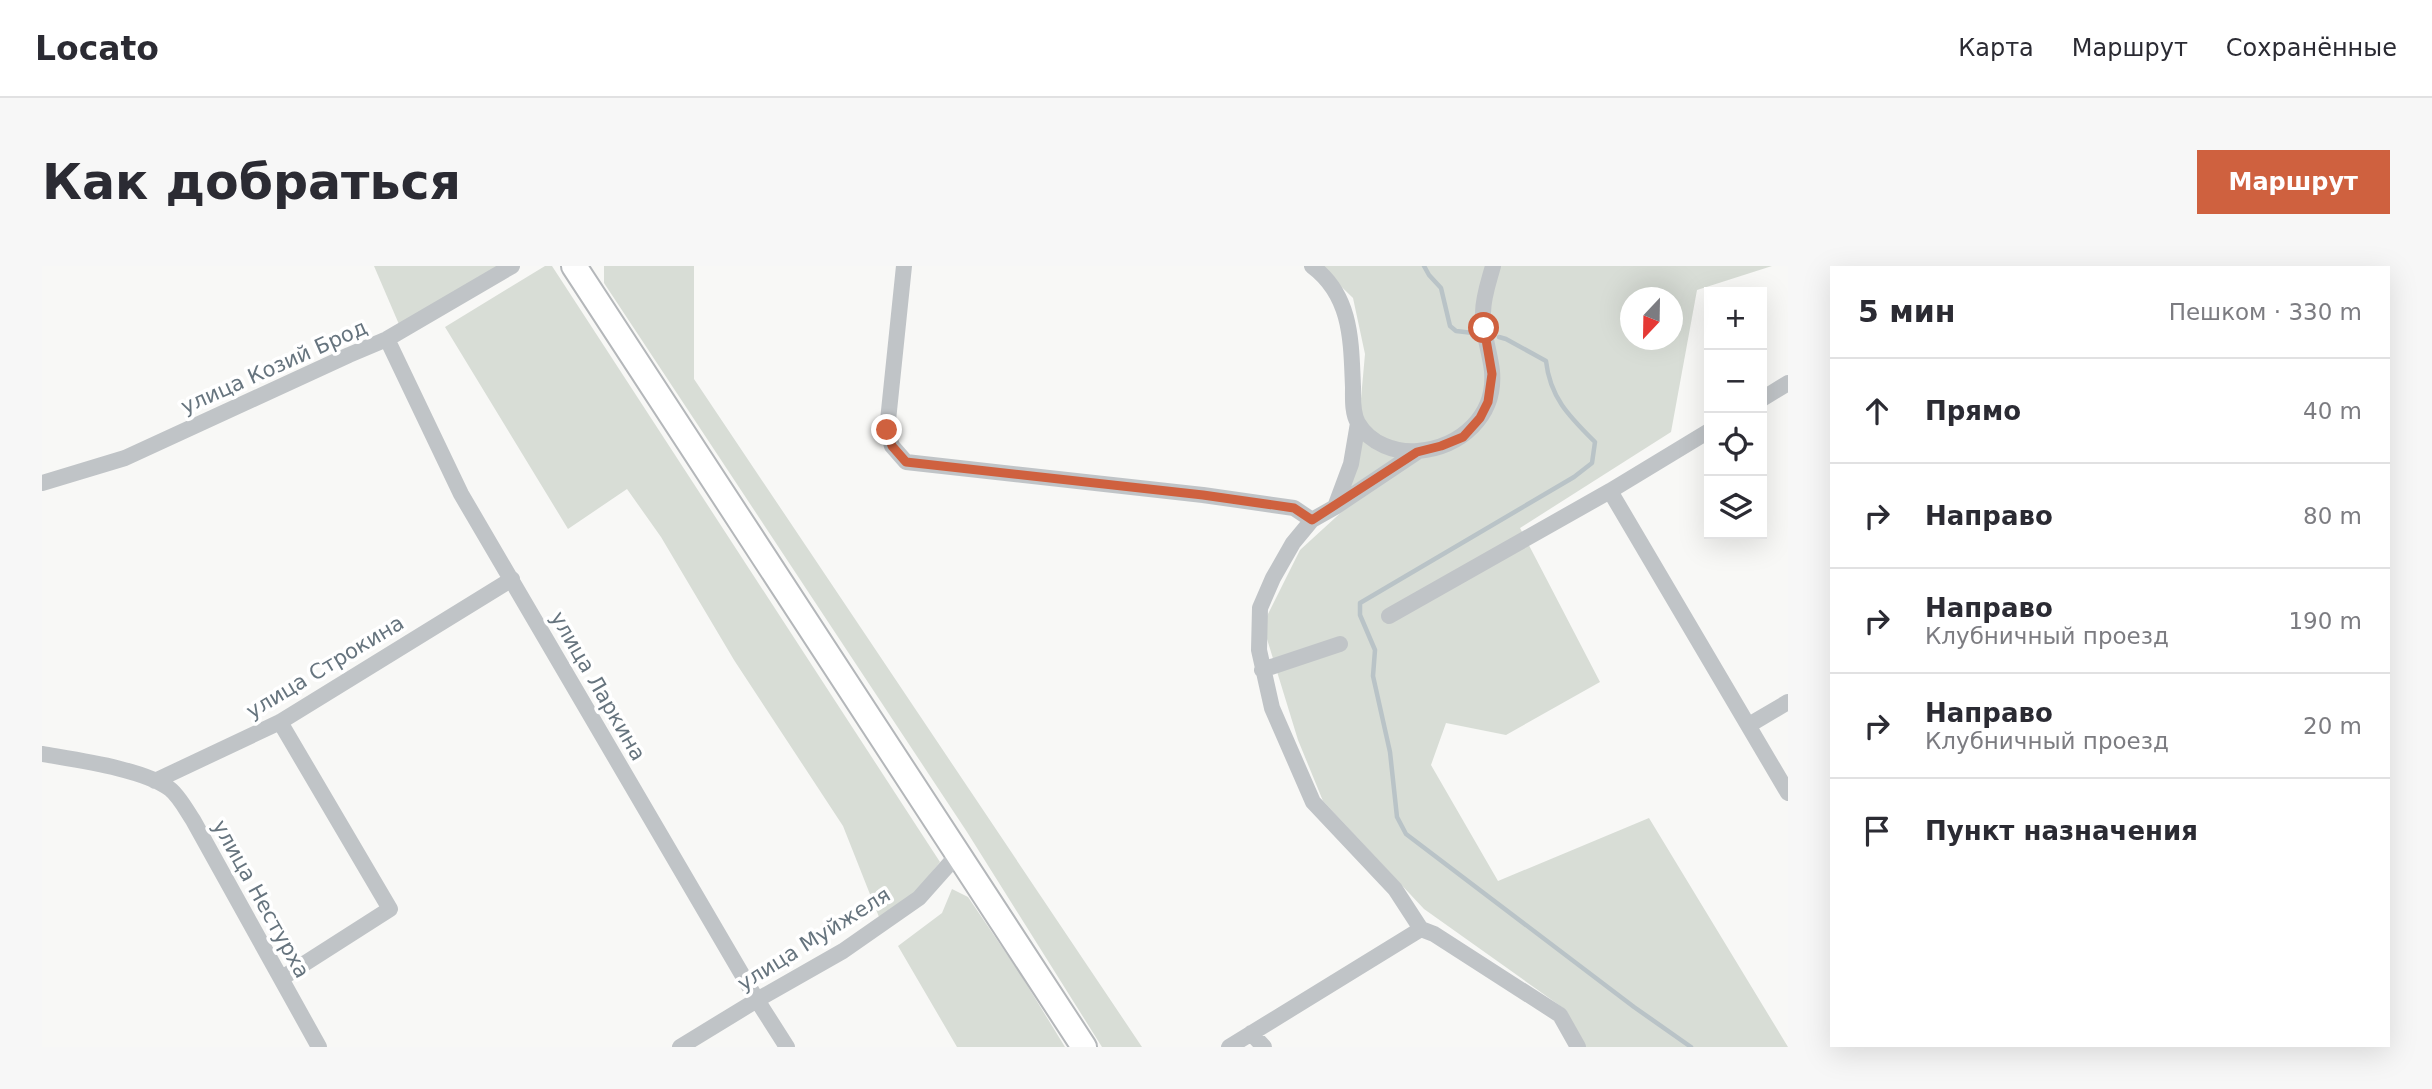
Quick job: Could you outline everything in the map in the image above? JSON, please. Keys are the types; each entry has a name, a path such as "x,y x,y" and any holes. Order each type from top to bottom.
{"highway":[{"path":"579,273 1084,1047"}],"street":[{"name":"улица Козий Брод","path":"42,483 125,458 387,340 512,266"},
{"path":"904,266 887,430 892,446 906,462 1065,478 1294,508 1312,520"},
{"path":"1312,266 1334,285 1345,310 1351,344 1357,423 1351,464 1335,507"},
{"path":"1493,266 1483,314 1492,374 1488,402 1480,418 1463,437 1417,452 1312,520 1293,543 1260,608 1259,650 1272,708 1313,802 1395,889 1421,929 1434,934 1560,1015 1578,1047"},
{"name":"улица Ларкина","path":"387,340 461,494 787,1047"},
{"path":"1767,396 1788,383"},
{"path":"1357,423 1369,436 1387,448 1417,452"},
{"path":"1389,616 1610,491 1704,434"},
{"path":"1610,491 1788,793"},
{"name":"улица Строкина","path":"155,781 279,722 512,579"},
{"path":"1262,670 1340,644"},
{"path":"1749,725 1788,702"},
{"path":"279,722 390,909 282,978"},
{"path":"42,754 113,767 155,781"},
{"name":"улица Нестурха","path":"155,781 172,789 193,820 319,1047"},
{"name":"улица Муйжеля","path":"680,1047 843,951 919,898 959,853"},
{"path":"1228,1047 1421,929"},
{"path":"1251,1033 1264,1047"}],"shaded area":[{"path":"374,266 514,266 401,329"},
{"path":"545,266 552,266 940,862 916,892 879,917 843,826 734,660 661,537 627,489 568,529 445,327"},
{"path":"604,266 694,266 694,379 1142,1047 1102,1047 967,832 604,283"},
{"path":"1320,266 1772,266 1697,290 1671,432 1520,528 1600,682 1506,735 1446,723 1431,765 1498,881 1649,818 1788,1047 1585,1047 1566,1010 1424,909 1323,801 1298,740 1267,639 1267,616 1300,550 1347,507 1357,443 1365,354 1353,298"},
{"path":"952,889 968,897 1065,1047 957,1047 898,946 942,913"}],"waterway":[{"path":"1424,266 1441,288 1450,326 1456,331 1473,333"},
{"path":"1499,337 1546,361 1552,386 1563,406 1595,442 1592,463 1574,477 1360,603 1360,615 1375,650 1373,676 1390,752 1397,817 1406,834 1691,1047"}],"route":[{"path":"887,430 892,446 906,462 1065,478 1294,508 1312,520 1417,452 1463,437 1480,418 1488,402 1492,374 1484,328"}]}
